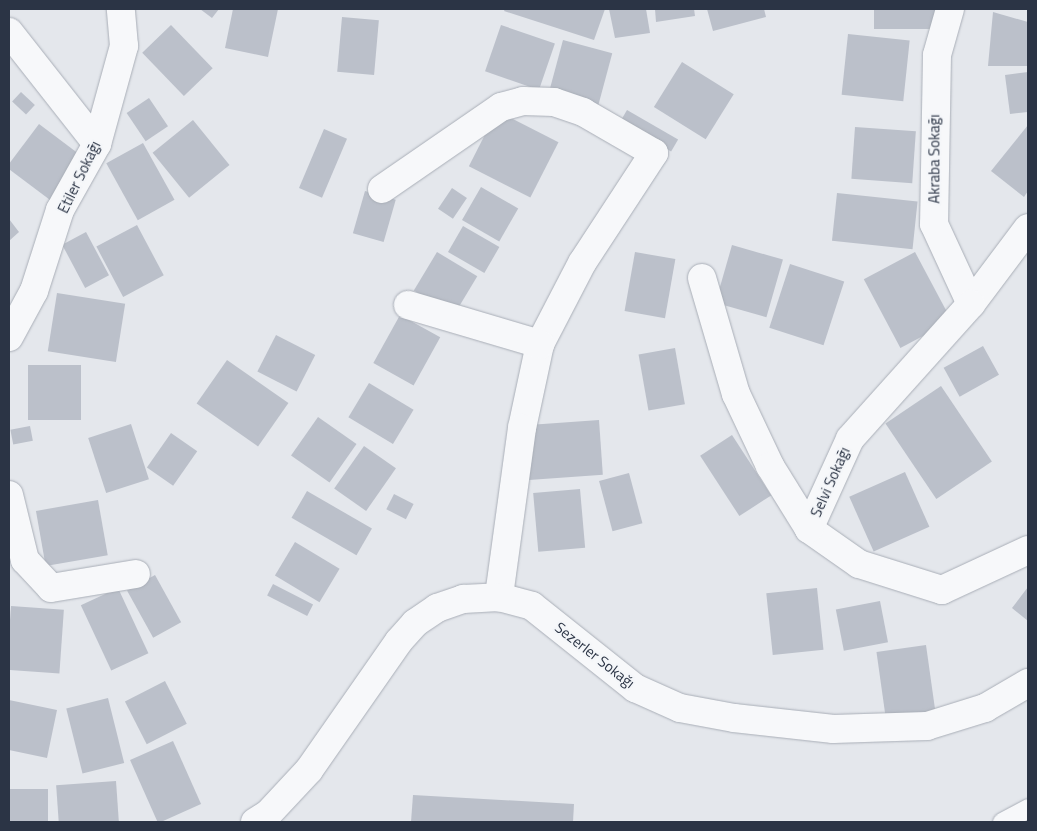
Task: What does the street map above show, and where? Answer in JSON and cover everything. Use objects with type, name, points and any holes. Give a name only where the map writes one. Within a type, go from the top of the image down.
[{"type":"street","name":"Etiler Sokağı","points":[[9,338],[34,291],[60,210],[97,144],[124,46],[122,9]]},
{"type":"street","name":"Akraba Sokağı","points":[[950,9],[937,55],[934,224],[971,304]]},
{"type":"street","points":[[9,32],[97,144]]},
{"type":"street","points":[[382,189],[501,106],[523,101],[554,102],[583,112],[654,153],[582,263],[540,344],[522,428],[499,598]]},
{"type":"street","name":"Selvi Sokağı","points":[[1028,228],[971,304],[850,439],[809,529],[859,564],[942,590],[1028,550]]},
{"type":"street","points":[[702,278],[736,394],[770,466],[809,529]]},
{"type":"street","points":[[408,305],[540,344]]},
{"type":"street","points":[[9,495],[25,560],[52,588],[136,574]]},
{"type":"street","name":"Sezerler Sokağı","points":[[255,822],[268,814],[310,770],[399,641],[415,623],[437,608],[463,599],[499,598],[532,606],[635,688],[680,708],[734,718],[833,729],[927,726],[985,708],[1028,683]]},
{"type":"lane","points":[[1002,822],[1028,808]]},
{"type":"building","points":[[200,9],[219,9],[212,18]]},
{"type":"building","points":[[233,9],[278,9],[268,57],[225,48]]},
{"type":"building","points":[[505,9],[605,9],[594,40],[504,11]]},
{"type":"building","points":[[609,9],[646,9],[650,33],[615,38]]},
{"type":"building","points":[[655,9],[694,9],[695,16],[656,22]]},
{"type":"building","points":[[707,9],[764,9],[766,17],[713,31]]},
{"type":"building","points":[[874,9],[937,9],[937,29],[874,29]]},
{"type":"building","points":[[993,12],[1028,22],[1028,66],[988,66]]},
{"type":"building","points":[[342,17],[379,20],[374,75],[337,72]]},
{"type":"building","points":[[171,25],[213,68],[184,96],[142,53]]},
{"type":"building","points":[[501,25],[555,44],[539,90],[485,71]]},
{"type":"building","points":[[848,34],[910,40],[903,101],[842,95]]},
{"type":"building","points":[[563,40],[612,53],[598,107],[549,94]]},
{"type":"building","points":[[682,62],[734,94],[706,139],[654,107]]},
{"type":"building","points":[[1028,72],[1028,112],[1010,114],[1005,75]]},
{"type":"building","points":[[21,92],[35,105],[26,114],[12,102]]},
{"type":"building","points":[[149,98],[168,126],[146,141],[127,113]]},
{"type":"building","points":[[627,110],[678,140],[671,152],[620,122]]},
{"type":"building","points":[[497,111],[558,142],[530,198],[469,166]]},
{"type":"building","points":[[193,120],[230,165],[189,198],[153,153]]},
{"type":"building","points":[[39,124],[83,157],[50,200],[9,169],[9,164]]},
{"type":"building","points":[[1028,125],[1028,191],[1024,197],[991,171]]},
{"type":"building","points":[[855,127],[916,131],[912,183],[851,179]]},
{"type":"building","points":[[324,129],[347,139],[322,198],[299,188]]},
{"type":"building","points":[[143,143],[175,200],[138,220],[106,163]]},
{"type":"building","points":[[481,187],[518,208],[499,241],[462,220]]},
{"type":"building","points":[[452,188],[467,198],[453,219],[438,209]]},
{"type":"building","points":[[365,191],[396,200],[384,242],[353,233]]},
{"type":"building","points":[[837,193],[918,201],[913,249],[832,241]]},
{"type":"building","points":[[9,219],[19,232],[9,241]]},
{"type":"building","points":[[137,225],[164,275],[123,297],[96,247]]},
{"type":"building","points":[[463,226],[499,247],[484,273],[448,252]]},
{"type":"building","points":[[86,232],[109,275],[85,288],[62,245]]},
{"type":"building","points":[[732,245],[783,260],[766,317],[715,303]]},
{"type":"building","points":[[437,252],[477,276],[454,315],[414,291]]},
{"type":"building","points":[[635,252],[675,259],[665,318],[625,311]]},
{"type":"building","points":[[915,252],[952,321],[900,348],[864,279]]},
{"type":"building","points":[[790,264],[844,282],[824,345],[769,328]]},
{"type":"building","points":[[57,293],[125,304],[116,362],[48,351]]},
{"type":"building","points":[[400,315],[440,337],[414,385],[373,363]]},
{"type":"building","points":[[276,335],[315,355],[297,392],[257,372]]},
{"type":"building","points":[[983,346],[999,375],[960,397],[944,368]]},
{"type":"building","points":[[675,348],[685,404],[648,411],[639,354]]},
{"type":"building","points":[[227,360],[288,403],[258,446],[197,403]]},
{"type":"building","points":[[28,365],[81,365],[81,420],[28,420]]},
{"type":"building","points":[[369,383],[414,410],[393,444],[348,417]]},
{"type":"building","points":[[941,386],[992,461],[936,499],[885,423]]},
{"type":"building","points":[[318,417],[357,444],[330,482],[291,456]]},
{"type":"building","points":[[599,420],[603,475],[529,480],[525,425]]},
{"type":"building","points":[[131,424],[149,479],[106,493],[88,438]]},
{"type":"building","points":[[30,426],[33,441],[13,445],[10,430]]},
{"type":"building","points":[[171,433],[197,451],[173,486],[147,467]]},
{"type":"building","points":[[732,435],[771,495],[739,516],[700,456]]},
{"type":"building","points":[[364,446],[396,468],[366,511],[334,489]]},
{"type":"building","points":[[905,472],[929,527],[874,552],[849,497]]},
{"type":"building","points":[[629,473],[642,523],[613,531],[599,481]]},
{"type":"building","points":[[580,489],[585,548],[538,552],[533,493]]},
{"type":"building","points":[[307,491],[372,528],[356,555],[292,518]]},
{"type":"building","points":[[394,494],[414,504],[406,519],[386,509]]},
{"type":"building","points":[[98,500],[108,555],[46,566],[36,511]]},
{"type":"building","points":[[295,542],[340,569],[319,602],[275,575]]},
{"type":"building","points":[[155,575],[181,622],[153,638],[127,591]]},
{"type":"building","points":[[273,584],[313,604],[307,616],[267,596]]},
{"type":"building","points":[[1028,587],[1028,621],[1012,608]]},
{"type":"building","points":[[118,588],[148,653],[111,671],[81,605]]},
{"type":"building","points":[[817,588],[823,650],[773,655],[766,593]]},
{"type":"building","points":[[880,601],[888,642],[844,651],[836,610]]},
{"type":"building","points":[[11,606],[64,610],[59,674],[9,670]]},
{"type":"building","points":[[926,645],[936,713],[886,720],[876,652]]},
{"type":"building","points":[[165,681],[187,724],[147,744],[125,701]]},
{"type":"building","points":[[108,698],[124,763],[82,773],[66,708]]},
{"type":"building","points":[[9,700],[57,710],[47,758],[9,750]]},
{"type":"building","points":[[173,741],[201,804],[158,822],[130,760]]},
{"type":"building","points":[[116,781],[119,822],[59,822],[56,785]]},
{"type":"building","points":[[9,789],[48,789],[48,822],[9,822]]},
{"type":"building","points":[[413,795],[574,804],[573,822],[411,822]]}]
